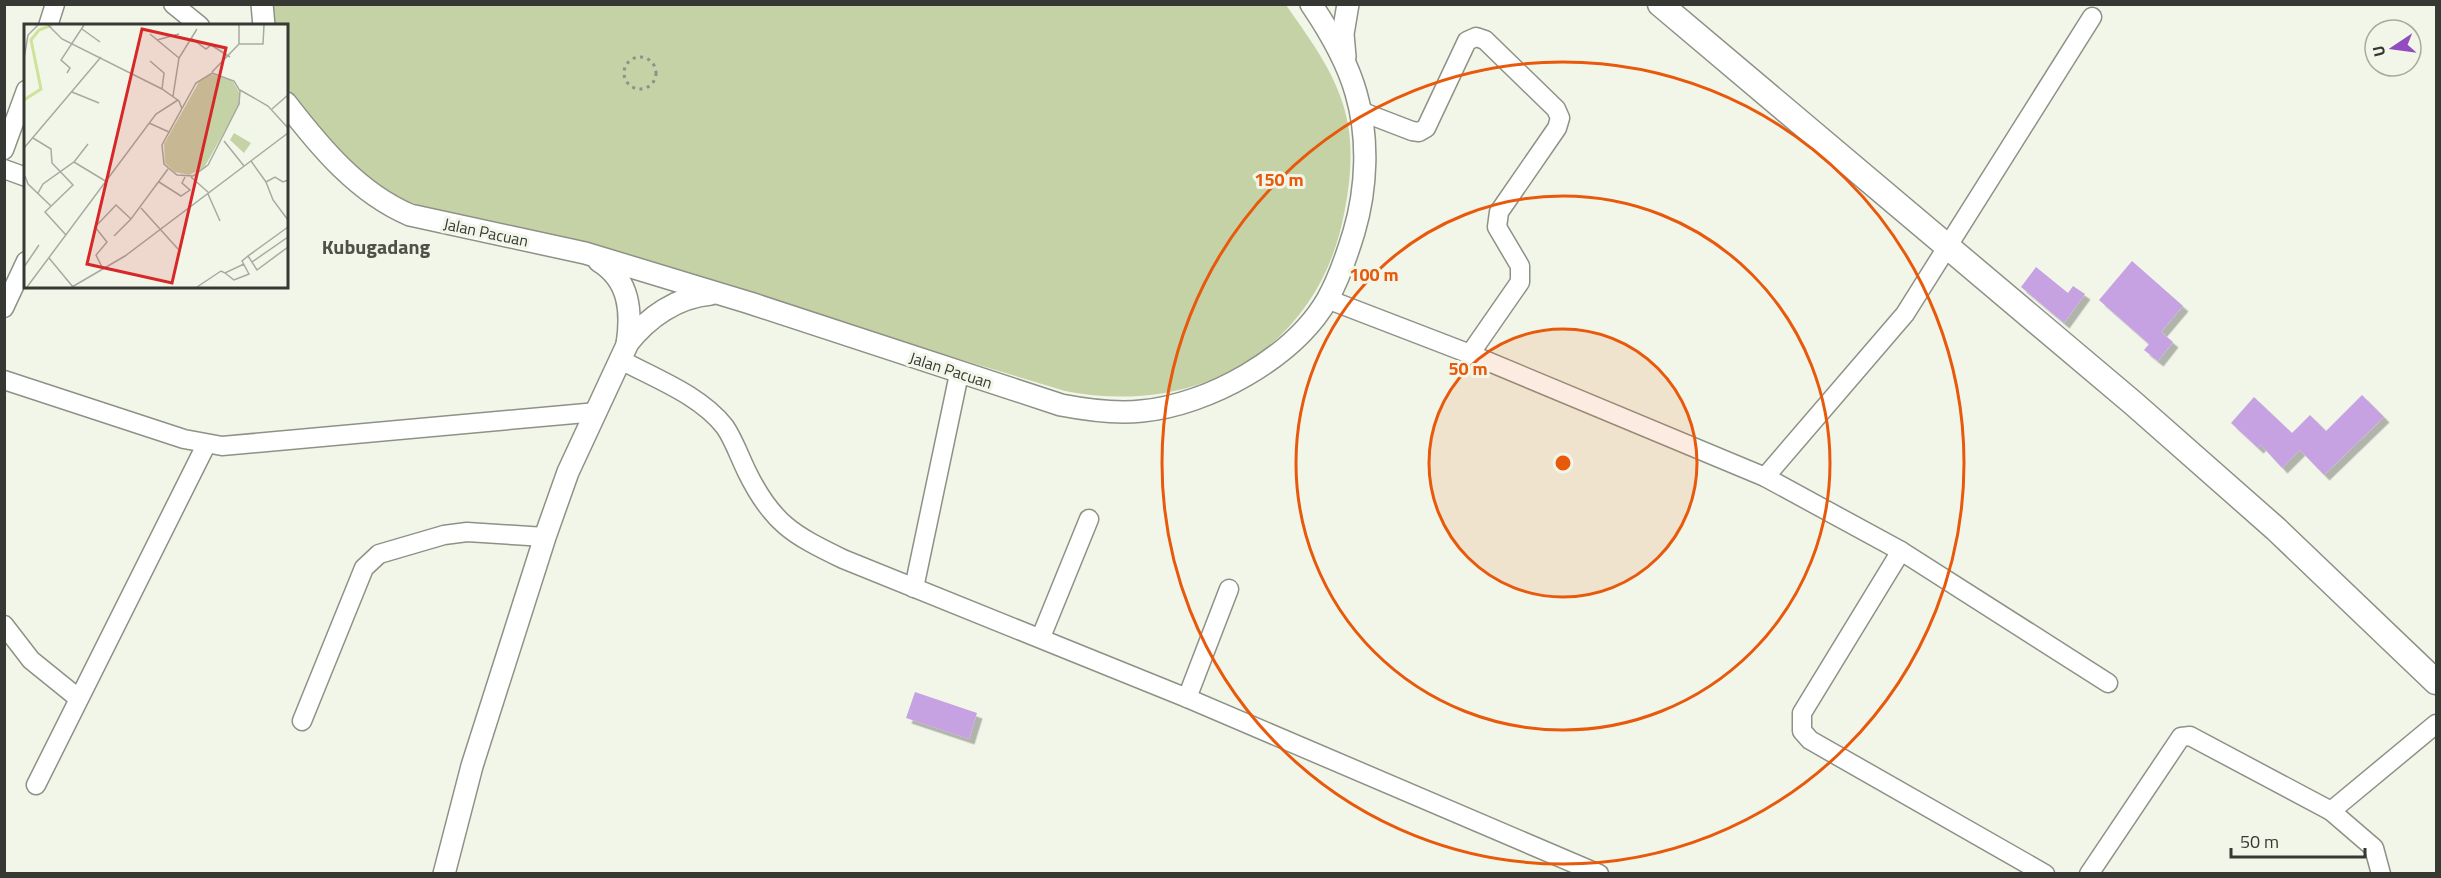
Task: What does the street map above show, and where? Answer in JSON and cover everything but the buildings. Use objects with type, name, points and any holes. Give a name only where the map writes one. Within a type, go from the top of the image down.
[{"type":"main road","points":[[1660,4],[1789,116],[1947,245],[2276,529],[2436,682]]},
{"type":"street","points":[[49,24],[55,4]]},
{"type":"street","points":[[173,4],[198,24]]},
{"type":"street","points":[[262,4],[264,24]]},
{"type":"street","name":"Jalan Pacuan","points":[[288,106],[338,164],[396,209],[425,220],[585,253],[761,306],[959,374],[1082,409],[1122,412],[1164,408],[1204,396],[1267,361],[1313,320],[1327,299],[1348,250],[1362,196],[1365,166],[1360,111],[1347,67],[1311,4]]},
{"type":"street","points":[[1347,67],[1343,34],[1348,4]]},
{"type":"street","points":[[1765,477],[1905,314],[2092,17]]},
{"type":"street","points":[[1360,111],[1412,131],[1419,132],[1426,128],[1467,41],[1476,37],[1485,40],[1556,109],[1560,118],[1557,128],[1499,212],[1497,227],[1520,266],[1521,282],[1470,354]]},
{"type":"street","points":[[4,150],[24,95]]},
{"type":"street","points":[[4,169],[24,176]]},
{"type":"street","points":[[585,253],[606,266],[622,284],[630,309],[624,352]]},
{"type":"street","points":[[4,308],[24,265]]},
{"type":"street","points":[[444,873],[472,766],[568,472],[624,352],[648,321],[674,304],[697,295],[714,293]]},
{"type":"street","points":[[1327,299],[1470,354],[1765,477],[1901,551],[2108,683]]},
{"type":"street","points":[[624,352],[698,401],[725,427],[762,502],[777,520],[805,541],[914,588],[1041,637],[1595,873]]},
{"type":"street","points":[[914,588],[959,374]]},
{"type":"street","points":[[4,380],[206,445],[248,445],[597,412]]},
{"type":"street","points":[[36,785],[206,445]]},
{"type":"street","points":[[1041,637],[1089,519]]},
{"type":"street","points":[[302,721],[363,568],[379,554],[444,535],[467,532],[545,537]]},
{"type":"street","points":[[1901,551],[1802,713],[1802,731],[1810,740],[2045,873]]},
{"type":"street","points":[[1186,698],[1229,589]]},
{"type":"street","points":[[4,626],[31,660],[78,698]]},
{"type":"street","points":[[2331,811],[2436,724]]},
{"type":"street","points":[[2089,873],[2181,737],[2190,736],[2331,811],[2374,848],[2381,873]]},
{"type":"path","points":[[640,57],[650,61],[656,75],[648,87],[638,88],[626,81],[624,70],[630,60],[640,57]]},
{"type":"green space","points":[[270,5],[1286,5],[1332,76],[1344,107],[1350,147],[1346,203],[1330,262],[1308,303],[1279,337],[1244,364],[1204,383],[1160,394],[1114,396],[1065,391],[587,247],[443,214],[394,196],[359,173],[301,112],[288,88],[288,24],[272,24]]},
{"type":"district","name":"Kubugadang","points":[[376,247]]}]
